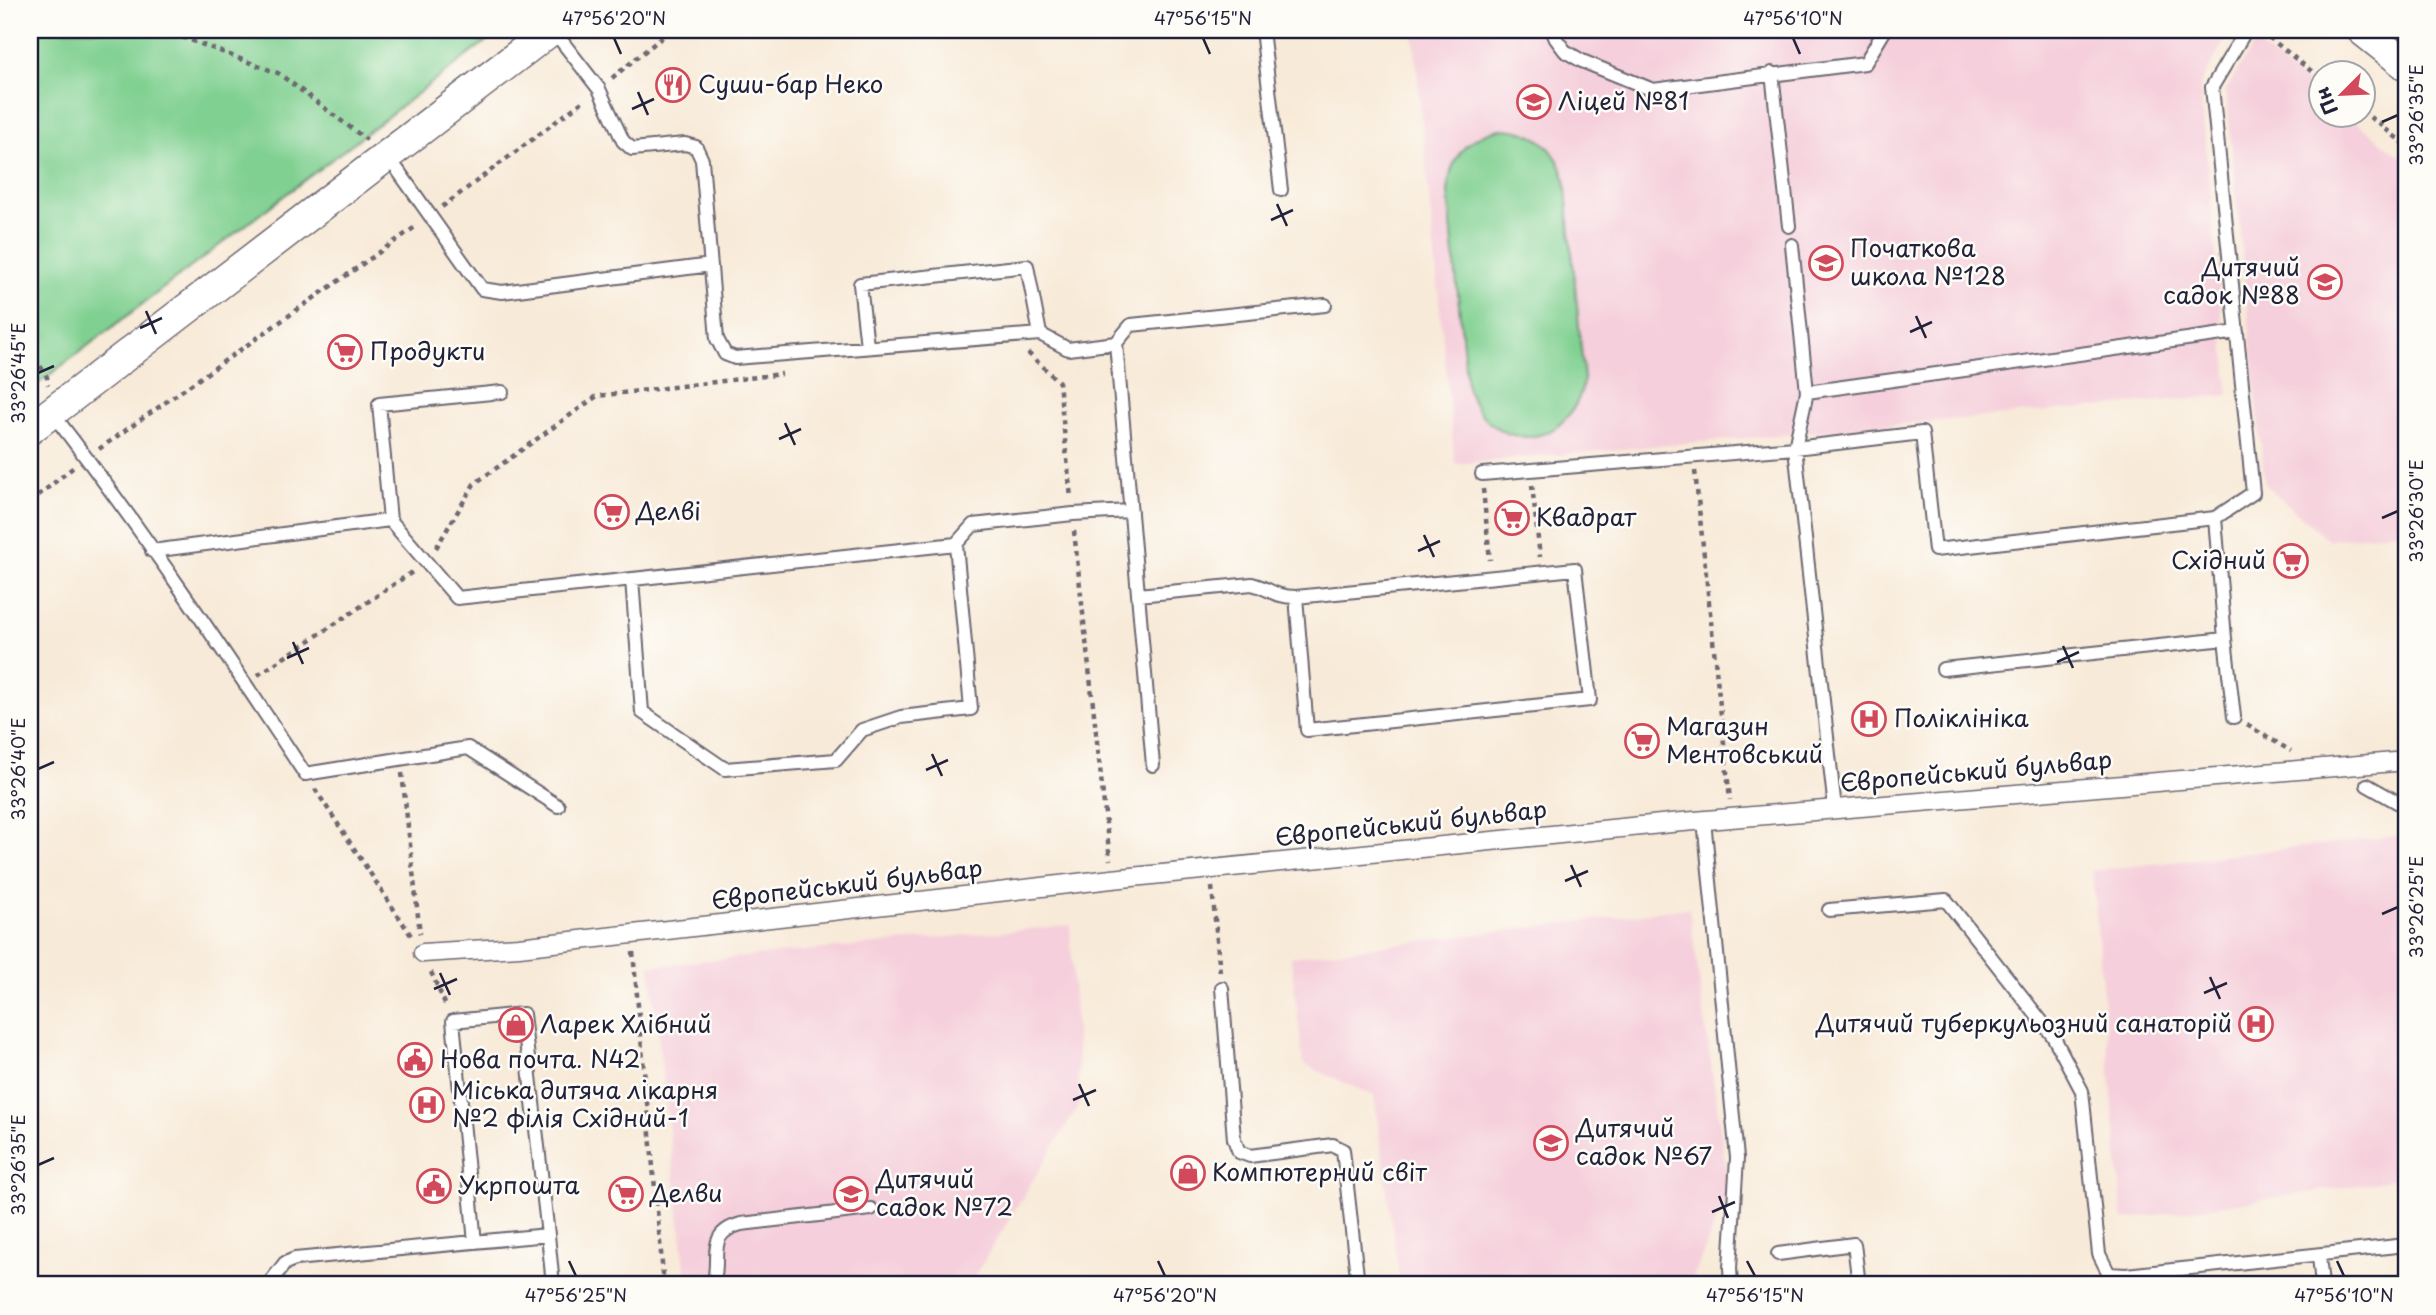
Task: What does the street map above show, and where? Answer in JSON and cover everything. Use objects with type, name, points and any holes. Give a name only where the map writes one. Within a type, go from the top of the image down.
[{"type":"street","points":[[41,421],[552,30]]},
{"type":"street","points":[[2362,30],[2406,65]]},
{"type":"street","name":"Європейський бульвар","points":[[422,953],[520,947],[1112,879],[1704,820],[2406,761]]},
{"type":"lane","points":[[552,30],[599,89],[623,141],[632,149],[685,144],[696,147],[702,160],[717,339],[725,354],[735,358],[1040,334],[1068,349],[1116,344]]},
{"type":"lane","points":[[1262,30],[1281,190]]},
{"type":"lane","points":[[1552,30],[1565,51],[1582,61],[1653,90],[1865,62],[1885,30]]},
{"type":"lane","points":[[1482,474],[1795,448],[1922,433],[1935,550],[2215,518],[2253,493],[2212,88],[2246,30]]},
{"type":"lane","points":[[1772,74],[1789,226]]},
{"type":"lane","points":[[387,155],[482,289],[502,292],[711,265]]},
{"type":"lane","points":[[1792,245],[1807,392],[1795,448],[1835,809]]},
{"type":"lane","points":[[867,346],[859,284],[1027,266],[1040,334]]},
{"type":"lane","points":[[1153,765],[1116,344],[1131,325],[1325,305]]},
{"type":"lane","points":[[1807,392],[2237,332]]},
{"type":"lane","points":[[502,392],[379,404],[390,520],[457,598],[956,544],[973,525],[1073,514],[1131,511]]},
{"type":"lane","points":[[41,421],[86,457],[246,683],[305,774],[468,748],[558,806]]},
{"type":"lane","points":[[2215,518],[2225,639],[2235,717]]},
{"type":"lane","points":[[152,551],[390,520]]},
{"type":"lane","points":[[632,579],[642,712],[725,769],[836,760],[862,730],[901,717],[971,709],[956,544]]},
{"type":"lane","points":[[1138,595],[1252,584],[1266,588],[1279,597],[1296,597],[1575,569],[1590,700],[1307,730],[1296,597]]},
{"type":"lane","points":[[1944,668],[2225,639]]},
{"type":"lane","points":[[2367,785],[2406,807]]},
{"type":"lane","points":[[1704,820],[1737,1158],[1731,1285]]},
{"type":"lane","points":[[1829,911],[1946,900],[2053,1036],[2082,1091],[2099,1254],[2109,1274],[2126,1275],[2406,1245]]},
{"type":"lane","points":[[1222,988],[1234,1139],[1239,1152],[1250,1156],[1333,1144],[1343,1150],[1358,1285]]},
{"type":"lane","points":[[475,1242],[453,1021],[523,1014],[553,1285]]},
{"type":"lane","points":[[713,1285],[717,1273],[716,1241],[724,1230],[741,1224],[871,1209]]},
{"type":"lane","points":[[268,1285],[285,1263],[295,1259],[548,1235]]},
{"type":"lane","points":[[1778,1254],[1854,1244],[1859,1285]]},
{"type":"lane","points":[[2319,1256],[2322,1285]]},
{"type":"path","points":[[163,30],[278,74],[387,155]]},
{"type":"path","points":[[30,502],[86,457],[430,216],[599,89],[671,30]]},
{"type":"path","points":[[2260,30],[2306,67]]},
{"type":"path","points":[[2376,122],[2406,145]]},
{"type":"path","points":[[1020,346],[1059,382],[1112,879]]},
{"type":"path","points":[[30,351],[47,377],[41,421]]},
{"type":"path","points":[[246,683],[427,563],[474,484],[597,396],[788,373]]},
{"type":"path","points":[[1693,457],[1731,818]]},
{"type":"path","points":[[1531,471],[1542,573]]},
{"type":"path","points":[[1482,474],[1492,578]]},
{"type":"path","points":[[400,757],[422,953]]},
{"type":"path","points":[[305,774],[422,953],[453,1021]]},
{"type":"path","points":[[1210,869],[1222,988]]},
{"type":"path","points":[[631,934],[664,1285]]},
{"type":"shaded area","name":"Початкова школа №128","points":[[1413,30],[2231,30],[2200,85],[2229,395],[1455,464]]},
{"type":"shaded area","name":"Дитячий садок №88","points":[[2255,43],[2306,83],[2306,130],[2366,130],[2406,160],[2406,531],[2329,540],[2265,485],[2226,90]]},
{"type":"shaded area","name":"Дитячий туберкульозний санаторій","points":[[2406,835],[2406,1178],[2123,1220],[2092,871]]},
{"type":"shaded area","name":"Дитячий садок №67","points":[[1689,908],[1729,1190],[1690,1285],[1400,1285],[1374,1096],[1303,1064],[1291,957]]},
{"type":"shaded area","name":"Дитячий садок №72","points":[[1070,925],[1080,1103],[969,1285],[687,1285],[650,966]]},
{"type":"green space","points":[[30,30],[501,30],[30,390]]},
{"type":"green space","points":[[1499,129],[1523,132],[1542,141],[1556,157],[1565,179],[1584,379],[1576,403],[1563,421],[1547,432],[1529,437],[1511,434],[1493,426],[1478,410],[1467,387],[1448,193],[1452,170],[1462,151],[1477,138]]},
{"type":"place","name":"Суши-бар Неко","points":[[673,85]]},
{"type":"place","name":"Ліцей №81","points":[[1534,102]]},
{"type":"place","name":"Початкова школа №128","points":[[1826,263]]},
{"type":"place","name":"Дитячий садок №88","points":[[2325,282]]},
{"type":"place","name":"Продукти","points":[[345,352]]},
{"type":"place","name":"Делві","points":[[612,512]]},
{"type":"place","name":"Квадрат","points":[[1512,518]]},
{"type":"place","name":"Східний","points":[[2291,561]]},
{"type":"place","name":"Поліклініка","points":[[1869,719]]},
{"type":"place","name":"Магазин Ментовський","points":[[1642,741]]},
{"type":"place","name":"Дитячий туберкульозний санаторій","points":[[2256,1024]]},
{"type":"place","name":"Ларек Хлібний","points":[[516,1025]]},
{"type":"place","name":"Нова почта. N42","points":[[415,1060]]},
{"type":"place","name":"Міська дитяча лікарня №2 філія Східний-1","points":[[427,1105]]},
{"type":"place","name":"Дитячий садок №67","points":[[1551,1143]]},
{"type":"place","name":"Компютерний світ","points":[[1188,1173]]},
{"type":"place","name":"Укрпошта","points":[[434,1186]]},
{"type":"place","name":"Делви","points":[[626,1194]]},
{"type":"place","name":"Дитячий садок №72","points":[[851,1194]]}]
